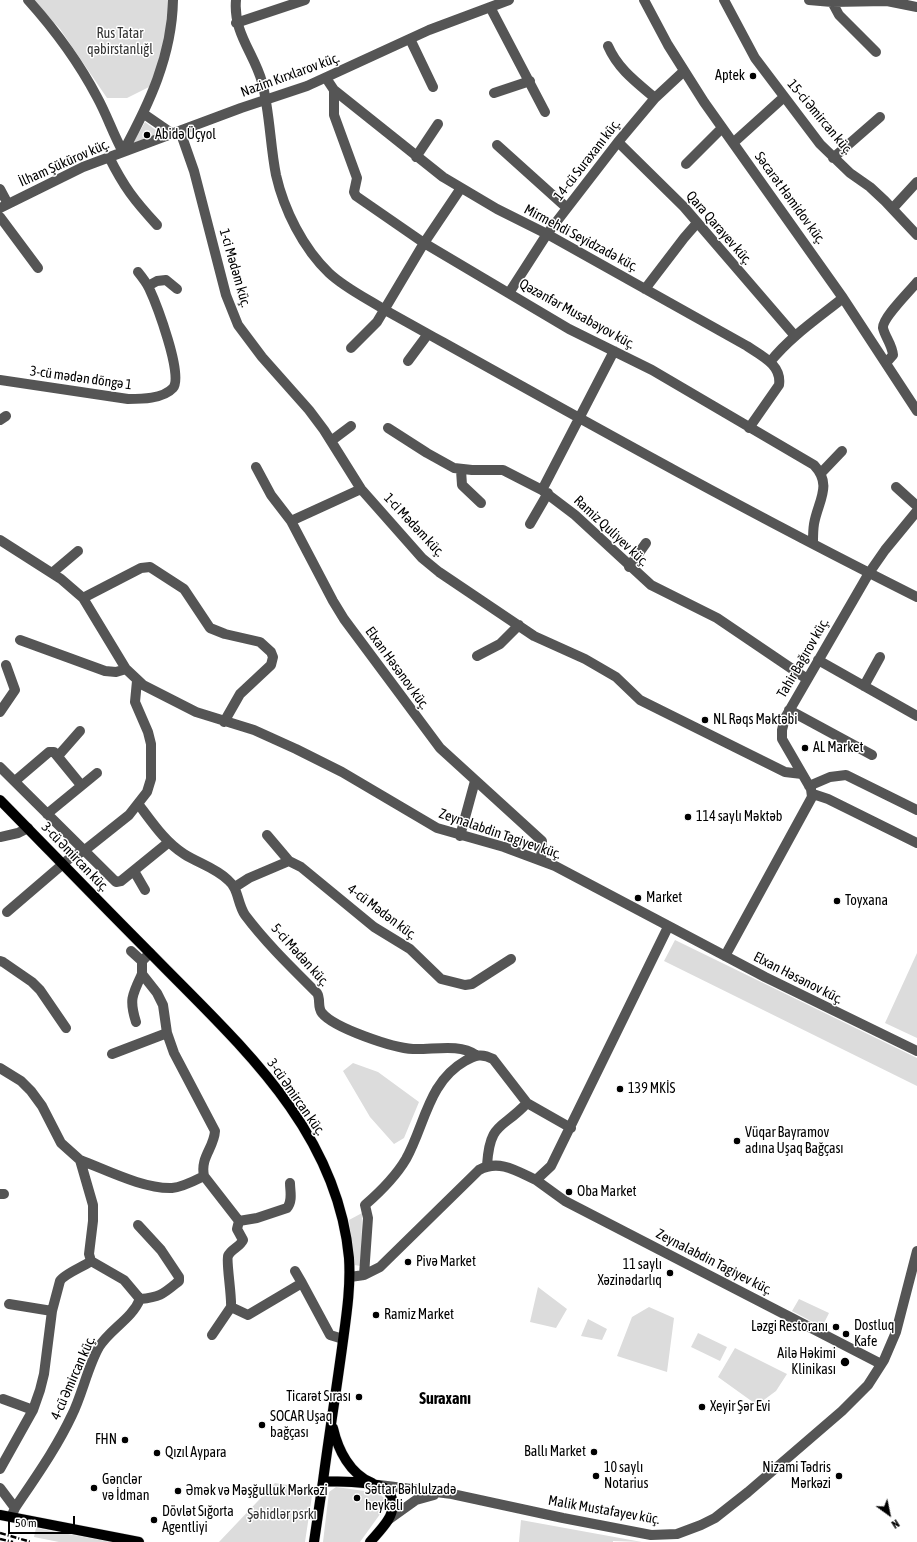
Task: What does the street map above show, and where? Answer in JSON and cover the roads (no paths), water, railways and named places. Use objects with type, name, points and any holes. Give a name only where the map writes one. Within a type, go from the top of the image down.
[{"type":"main road","name":"3-cü Əmircan küç.","points":[[0,800],[264,1071],[303,1128],[322,1162],[339,1202],[345,1233],[350,1277],[332,1424],[340,1450],[349,1464],[364,1479],[379,1485]]},
{"type":"main road","points":[[314,1542],[332,1424]]},
{"type":"main road","points":[[323,1481],[379,1485],[389,1492],[392,1511],[375,1540]]},
{"type":"main road","points":[[0,1515],[13,1513],[139,1542]]},
{"type":"street","points":[[28,0],[55,31],[77,62],[97,97],[122,152]]},
{"type":"street","name":"İlham Şükürov küç.","points":[[4,206],[58,178],[122,152],[144,114],[156,86],[164,62],[170,34],[173,0]]},
{"type":"street","points":[[236,0],[236,23],[262,80],[276,175],[283,200],[301,236],[315,257],[329,273],[346,286],[385,310],[579,418],[729,500],[917,597]]},
{"type":"street","points":[[236,23],[305,0]]},
{"type":"street","name":"Nazim Kırxlarov küç.","points":[[122,152],[326,78],[410,38],[509,0]]},
{"type":"street","name":"Səcarət Həmidov küç.","points":[[644,0],[684,71],[722,128],[843,298],[917,411]]},
{"type":"street","name":"15-ci Əmircan küç.","points":[[724,0],[755,58],[833,158],[870,187],[893,208],[917,235]]},
{"type":"street","points":[[809,0],[832,2],[887,1],[917,7]]},
{"type":"street","points":[[832,2],[839,14],[876,52]]},
{"type":"street","points":[[490,7],[545,112]]},
{"type":"street","points":[[410,38],[433,87]]},
{"type":"street","points":[[608,46],[613,58],[622,70],[655,98]]},
{"type":"street","name":"14-cü Suraxanı küç.","points":[[509,293],[547,234],[618,142],[655,98],[684,71]]},
{"type":"street","name":"Mirmehdi Seyidzadə küç.","points":[[326,78],[334,90],[416,157],[461,188],[646,289],[747,346],[770,362],[778,370],[780,377],[779,385],[749,428]]},
{"type":"street","points":[[494,93],[530,81]]},
{"type":"street","name":"Qəzənfər Musabəyov küç.","points":[[334,90],[334,115],[357,178],[354,192],[356,196],[424,244],[569,329],[652,370],[814,466],[821,473]]},
{"type":"street","points":[[733,143],[784,97]]},
{"type":"street","points":[[144,114],[177,132]]},
{"type":"street","points":[[833,158],[880,117]]},
{"type":"street","points":[[416,157],[438,124]]},
{"type":"street","points":[[686,164],[722,128]]},
{"type":"street","name":"1-ci Mədəm küç.","points":[[177,132],[194,171],[226,295],[238,325],[262,357],[309,410],[331,441],[360,489],[431,566],[534,636],[585,659],[616,677],[640,700],[785,772],[802,774]]},
{"type":"street","name":"Qara Qarayev küç.","points":[[618,142],[697,223],[730,263],[795,336]]},
{"type":"street","points":[[497,145],[567,208]]},
{"type":"street","points":[[109,157],[122,183],[133,200],[157,225]]},
{"type":"street","points":[[893,208],[917,182]]},
{"type":"street","points":[[351,348],[372,328],[385,310],[424,244],[461,188]]},
{"type":"street","points":[[0,189],[4,206]]},
{"type":"street","points":[[0,218],[38,268]]},
{"type":"street","points":[[646,289],[697,223]]},
{"type":"street","points":[[138,272],[148,286],[157,281],[166,280],[177,288]]},
{"type":"street","points":[[886,363],[893,355],[892,347],[883,327],[885,319],[917,282]]},
{"type":"street","name":"3-cü mədən döngə 1","points":[[0,380],[128,399],[142,399],[164,394],[173,388],[176,382],[175,372],[163,324],[148,286]]},
{"type":"street","points":[[770,362],[777,352],[795,336],[843,298]]},
{"type":"street","points":[[408,361],[428,334]]},
{"type":"street","points":[[530,524],[579,418],[614,351]]},
{"type":"street","points":[[331,441],[351,426]]},
{"type":"street","name":"Ramiz Quliyev küç.","points":[[388,428],[426,453],[461,470],[503,470],[545,491],[575,514],[629,567],[660,591],[717,618],[807,679]]},
{"type":"street","points":[[813,543],[814,523],[824,492],[824,483],[821,473],[842,451]]},
{"type":"street","name":"Elxan Həsənov küç.","points":[[256,467],[271,495],[291,521],[344,619],[381,667],[423,728],[449,757],[542,841],[542,860]]},
{"type":"street","points":[[461,470],[462,485],[481,503]]},
{"type":"street","points":[[896,487],[917,506]]},
{"type":"street","points":[[291,521],[360,489]]},
{"type":"street","name":"Tahir Bağırov küç.","points":[[811,790],[782,739],[783,724],[789,710],[869,573],[885,550],[917,511]]},
{"type":"street","name":"Zeynalabdin Tagiyev küç.","points":[[0,540],[52,573],[84,598],[126,669],[137,681],[196,712],[224,722],[254,730],[296,749],[342,772],[424,822],[460,836],[504,847],[542,860],[586,882],[668,927]]},
{"type":"street","points":[[629,567],[646,543]]},
{"type":"street","points":[[52,573],[78,551]]},
{"type":"street","points":[[84,598],[141,568],[150,566],[184,589],[210,628],[225,634],[260,642],[273,657],[271,665],[240,694],[224,722]]},
{"type":"street","points":[[477,656],[500,644],[519,625]]},
{"type":"street","points":[[20,640],[105,671],[116,672],[126,669]]},
{"type":"street","points":[[864,686],[880,657]]},
{"type":"street","points":[[818,660],[917,716]]},
{"type":"street","points":[[0,712],[15,690],[6,664]]},
{"type":"street","points":[[7,912],[63,865],[85,850],[129,815],[139,805],[147,792],[151,779],[152,759],[148,732],[135,702],[137,681]]},
{"type":"street","points":[[789,710],[872,755]]},
{"type":"street","points":[[58,756],[80,731]]},
{"type":"street","points":[[15,781],[49,752],[54,752],[81,785]]},
{"type":"street","points":[[0,767],[116,882],[121,881],[169,842]]},
{"type":"street","points":[[46,814],[97,773]]},
{"type":"street","points":[[811,790],[830,778],[846,775],[917,810]]},
{"type":"street","points":[[460,836],[475,781]]},
{"type":"street","points":[[811,790],[917,843]]},
{"type":"street","points":[[725,956],[809,806],[811,790]]},
{"type":"street","points":[[139,805],[169,842],[184,854],[220,874],[235,887],[249,878],[289,861]]},
{"type":"street","points":[[0,837],[18,833],[28,828]]},
{"type":"street","name":"4-cü Mədən küç.","points":[[267,835],[289,861],[308,872],[374,926],[410,949],[441,979],[466,985],[472,984],[511,959]]},
{"type":"street","points":[[134,871],[145,890]]},
{"type":"street","name":"5-ci Mədən küç.","points":[[235,887],[239,904],[245,914],[277,953],[317,993],[320,998],[320,1009],[323,1014],[356,1033],[404,1048],[464,1049],[476,1055],[487,1056],[499,1064],[528,1103]]},
{"type":"street","points":[[536,1180],[551,1166],[668,927]]},
{"type":"street","name":"Elxan Həsənov küç.","points":[[668,927],[917,1051]]},
{"type":"street","points":[[131,951],[142,961]]},
{"type":"street","points":[[136,1022],[131,1005],[131,997],[142,974],[142,961],[150,953]]},
{"type":"street","points":[[0,961],[32,982],[66,1028]]},
{"type":"street","points":[[142,974],[158,993],[163,1005],[166,1033],[174,1053],[215,1131],[215,1137],[202,1167],[204,1176],[239,1221]]},
{"type":"street","points":[[112,1054],[166,1033]]},
{"type":"street","points":[[364,1275],[368,1218],[365,1205],[396,1173],[405,1161],[438,1086],[461,1063],[476,1055]]},
{"type":"street","points":[[0,1068],[21,1081],[31,1091],[42,1106],[61,1144],[80,1160],[128,1180],[161,1187],[181,1186],[204,1176]]},
{"type":"street","points":[[350,1277],[373,1272],[386,1263],[471,1175],[487,1165],[490,1141],[495,1132],[508,1118],[528,1103],[570,1128]]},
{"type":"street","points":[[80,1160],[93,1204],[93,1221],[89,1254],[91,1261],[124,1280],[140,1299],[157,1298],[179,1281],[180,1277],[161,1250],[138,1225]]},
{"type":"street","name":"Zeynalabdin Tagiyev küç.","points":[[487,1165],[508,1167],[536,1180],[565,1201],[881,1364]]},
{"type":"street","points":[[239,1221],[257,1218],[287,1208],[290,1205],[291,1198],[290,1183]]},
{"type":"street","points":[[212,1335],[231,1307],[232,1292],[228,1259],[231,1252],[243,1240],[237,1229],[239,1221]]},
{"type":"street","name":"Malik Mustafayev küç.","points":[[452,1494],[660,1539],[689,1530],[715,1518],[727,1510],[842,1411],[868,1385],[881,1364],[900,1320],[917,1252]]},
{"type":"street","points":[[0,1469],[33,1410],[44,1374],[52,1311],[62,1277],[80,1269],[91,1261]]},
{"type":"street","points":[[295,1271],[330,1335],[343,1339]]},
{"type":"street","points":[[231,1307],[248,1315],[302,1284]]},
{"type":"street","name":"4-cü Əmircan küç.","points":[[13,1513],[57,1446],[73,1414],[98,1348],[108,1333],[132,1312],[140,1299]]},
{"type":"street","points":[[9,1304],[52,1311]]},
{"type":"street","points":[[2,1399],[33,1410]]},
{"type":"street","points":[[379,1485],[452,1494]]},
{"type":"street","points":[[0,1488],[13,1513]]},
{"type":"street","points":[[388,1520],[416,1500],[431,1495],[452,1494]]},
{"type":"railway","points":[[0,1533],[31,1542]]},
{"type":"railway","points":[[0,1539],[13,1542]]},
{"type":"place","name":"Aptek","points":[[753,76]]},
{"type":"place","name":"Abidə Üçyol","points":[[147,135]]},
{"type":"place","name":"NL Rəqs Məktəbi","points":[[705,720]]},
{"type":"place","name":"AL Market","points":[[805,748]]},
{"type":"place","name":"114 saylı Məktəb","points":[[688,817]]},
{"type":"place","name":"Market","points":[[638,898]]},
{"type":"place","name":"Toyxana","points":[[837,901]]},
{"type":"place","name":"139 MKİS","points":[[620,1089]]},
{"type":"place","name":"Vüqar Bayramov adına Uşaq Bağçası","points":[[737,1141]]},
{"type":"place","name":"Oba Market","points":[[569,1192]]},
{"type":"place","name":"Pivə Market","points":[[408,1262]]},
{"type":"place","name":"11 saylı Xəzinədarlıq","points":[[670,1273]]},
{"type":"place","name":"Ramiz Market","points":[[376,1315]]},
{"type":"place","name":"Ləzgi Restoranı","points":[[836,1327]]},
{"type":"place","name":"Dostluq Kafe","points":[[846,1334]]},
{"type":"place","name":"Ailə Həkimi Klinikası","points":[[845,1362]]},
{"type":"place","name":"Ticarət Sırası","points":[[359,1397]]},
{"type":"place","name":"Xeyir Şər Evi","points":[[702,1407]]},
{"type":"place","name":"SOCAR Uşaq bağçası","points":[[262,1425]]},
{"type":"place","name":"FHN","points":[[125,1440]]},
{"type":"place","name":"Ballı Market","points":[[594,1452]]},
{"type":"place","name":"Qızıl Aypara","points":[[157,1453]]},
{"type":"place","name":"10 saylı Notarius","points":[[596,1476]]},
{"type":"place","name":"Nizami Tədris Mərkəzi","points":[[839,1476]]},
{"type":"place","name":"Gənclər və İdman","points":[[94,1488]]},
{"type":"place","name":"Əmək və Məşğulluk Mərkəzi","points":[[178,1491]]},
{"type":"place","name":"Səttar Bəhlulzadə heykəli","points":[[357,1498]]},
{"type":"place","name":"Dövlət Sığorta Agentliyi","points":[[154,1520]]},
{"type":"district","name":"Suraxanı","points":[[445,1399]]},
{"type":"park label","name":"Rus Tatar qəbirstanlığl","points":[[120,42]]},
{"type":"park label","name":"Şəhidlər psrkı","points":[[282,1515]]}]
